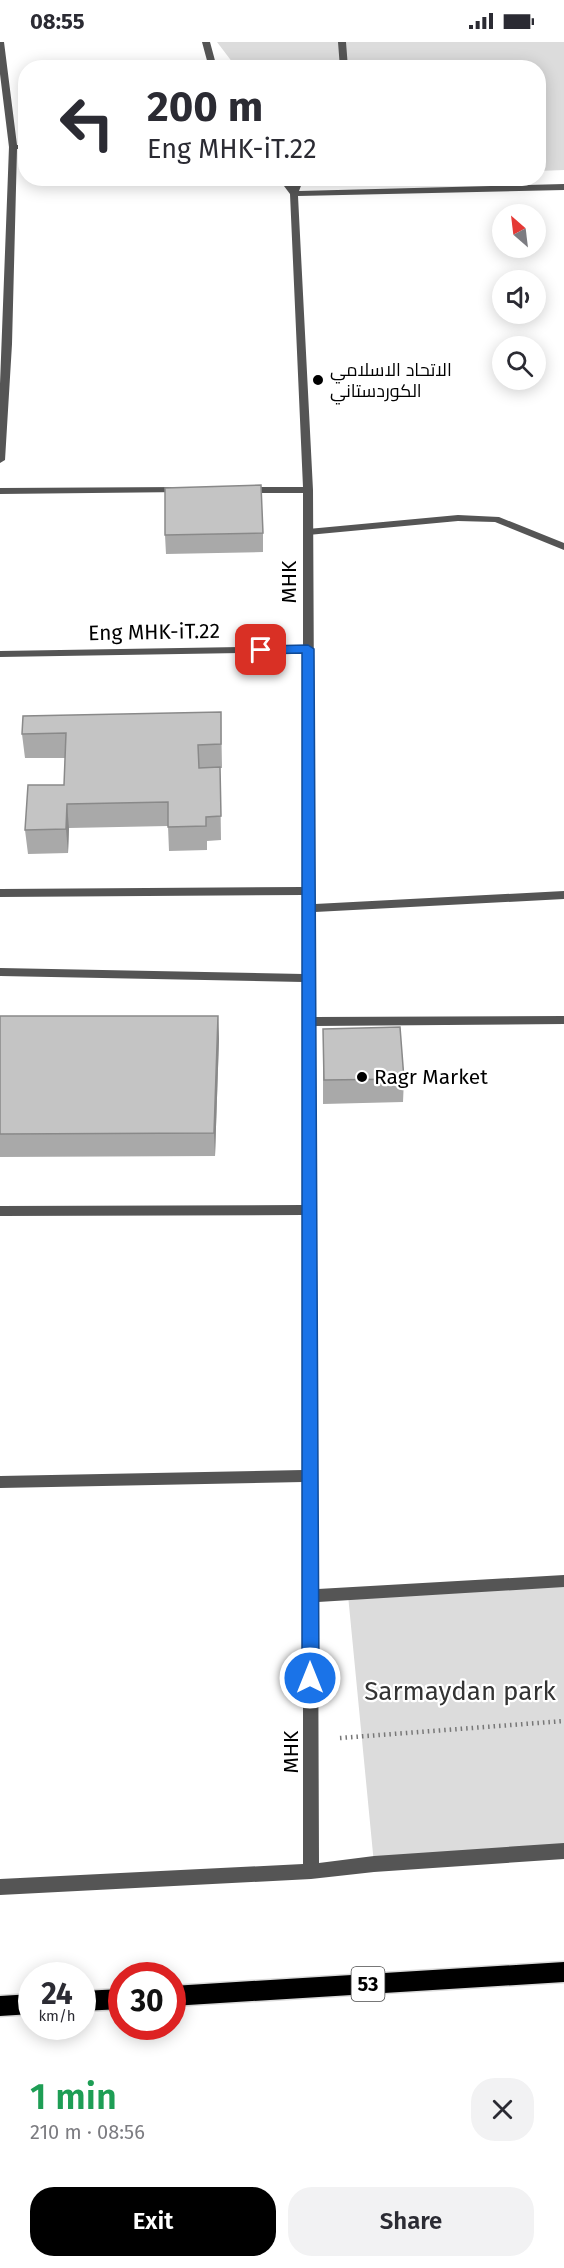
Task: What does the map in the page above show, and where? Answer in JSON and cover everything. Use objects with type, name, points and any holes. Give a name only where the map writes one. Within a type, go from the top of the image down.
[{"type":"main road","name":"53","points":[[186,1995],[564,1972]]},
{"type":"main road","points":[[0,2006],[18,2005]]},
{"type":"street","points":[[0,42],[13,147],[3,344],[0,460]]},
{"type":"street","points":[[206,42],[211,60]]},
{"type":"street","points":[[342,42],[343,60]]},
{"type":"street","points":[[13,147],[18,147]]},
{"type":"street","points":[[288,186],[294,194]]},
{"type":"street","points":[[294,194],[297,186]]},
{"type":"street","points":[[294,194],[564,187]]},
{"type":"street","name":"MHK","points":[[294,194],[308,490],[311,1872]]},
{"type":"street","points":[[0,491],[189,490]]},
{"type":"street","points":[[237,490],[308,490]]},
{"type":"street","points":[[308,532],[458,518],[496,519],[564,547]]},
{"type":"street","name":"Eng MHK-iT.22","points":[[0,654],[308,649]]},
{"type":"street","points":[[0,893],[309,891]]},
{"type":"street","points":[[309,908],[564,895]]},
{"type":"street","points":[[0,972],[308,978]]},
{"type":"street","points":[[309,1022],[564,1020]]},
{"type":"street","points":[[0,1211],[309,1210]]},
{"type":"street","points":[[0,1482],[310,1476]]},
{"type":"street","points":[[310,1596],[564,1581]]},
{"type":"street","points":[[0,1887],[311,1872],[374,1864],[564,1851]]},
{"type":"path","points":[[310,1740],[564,1721]]},
{"type":"green space","points":[[217,42],[564,42],[564,170],[546,171],[546,60],[231,60]]},
{"type":"green space","name":"Sarmaydan park","points":[[564,1581],[564,1850],[374,1864],[348,1595]]},
{"type":"building","points":[[261,485],[263,533],[165,535],[165,488]]},
{"type":"building","points":[[221,712],[221,744],[198,745],[199,768],[220,767],[221,816],[206,817],[206,826],[168,827],[168,802],[67,804],[66,829],[25,830],[28,785],[64,785],[66,733],[22,734],[23,716]]},
{"type":"building","points":[[0,1016],[218,1016],[214,1133],[0,1134]]},
{"type":"building","points":[[400,1027],[404,1079],[324,1080],[323,1029]]},
{"type":"place","name":"الاتحاد الاسلامي الكوردستاني","points":[[318,380]]},
{"type":"place","name":"Ragr Market","points":[[362,1077]]},
{"type":"route","points":[[261,650],[308,649],[310,1678]]}]
